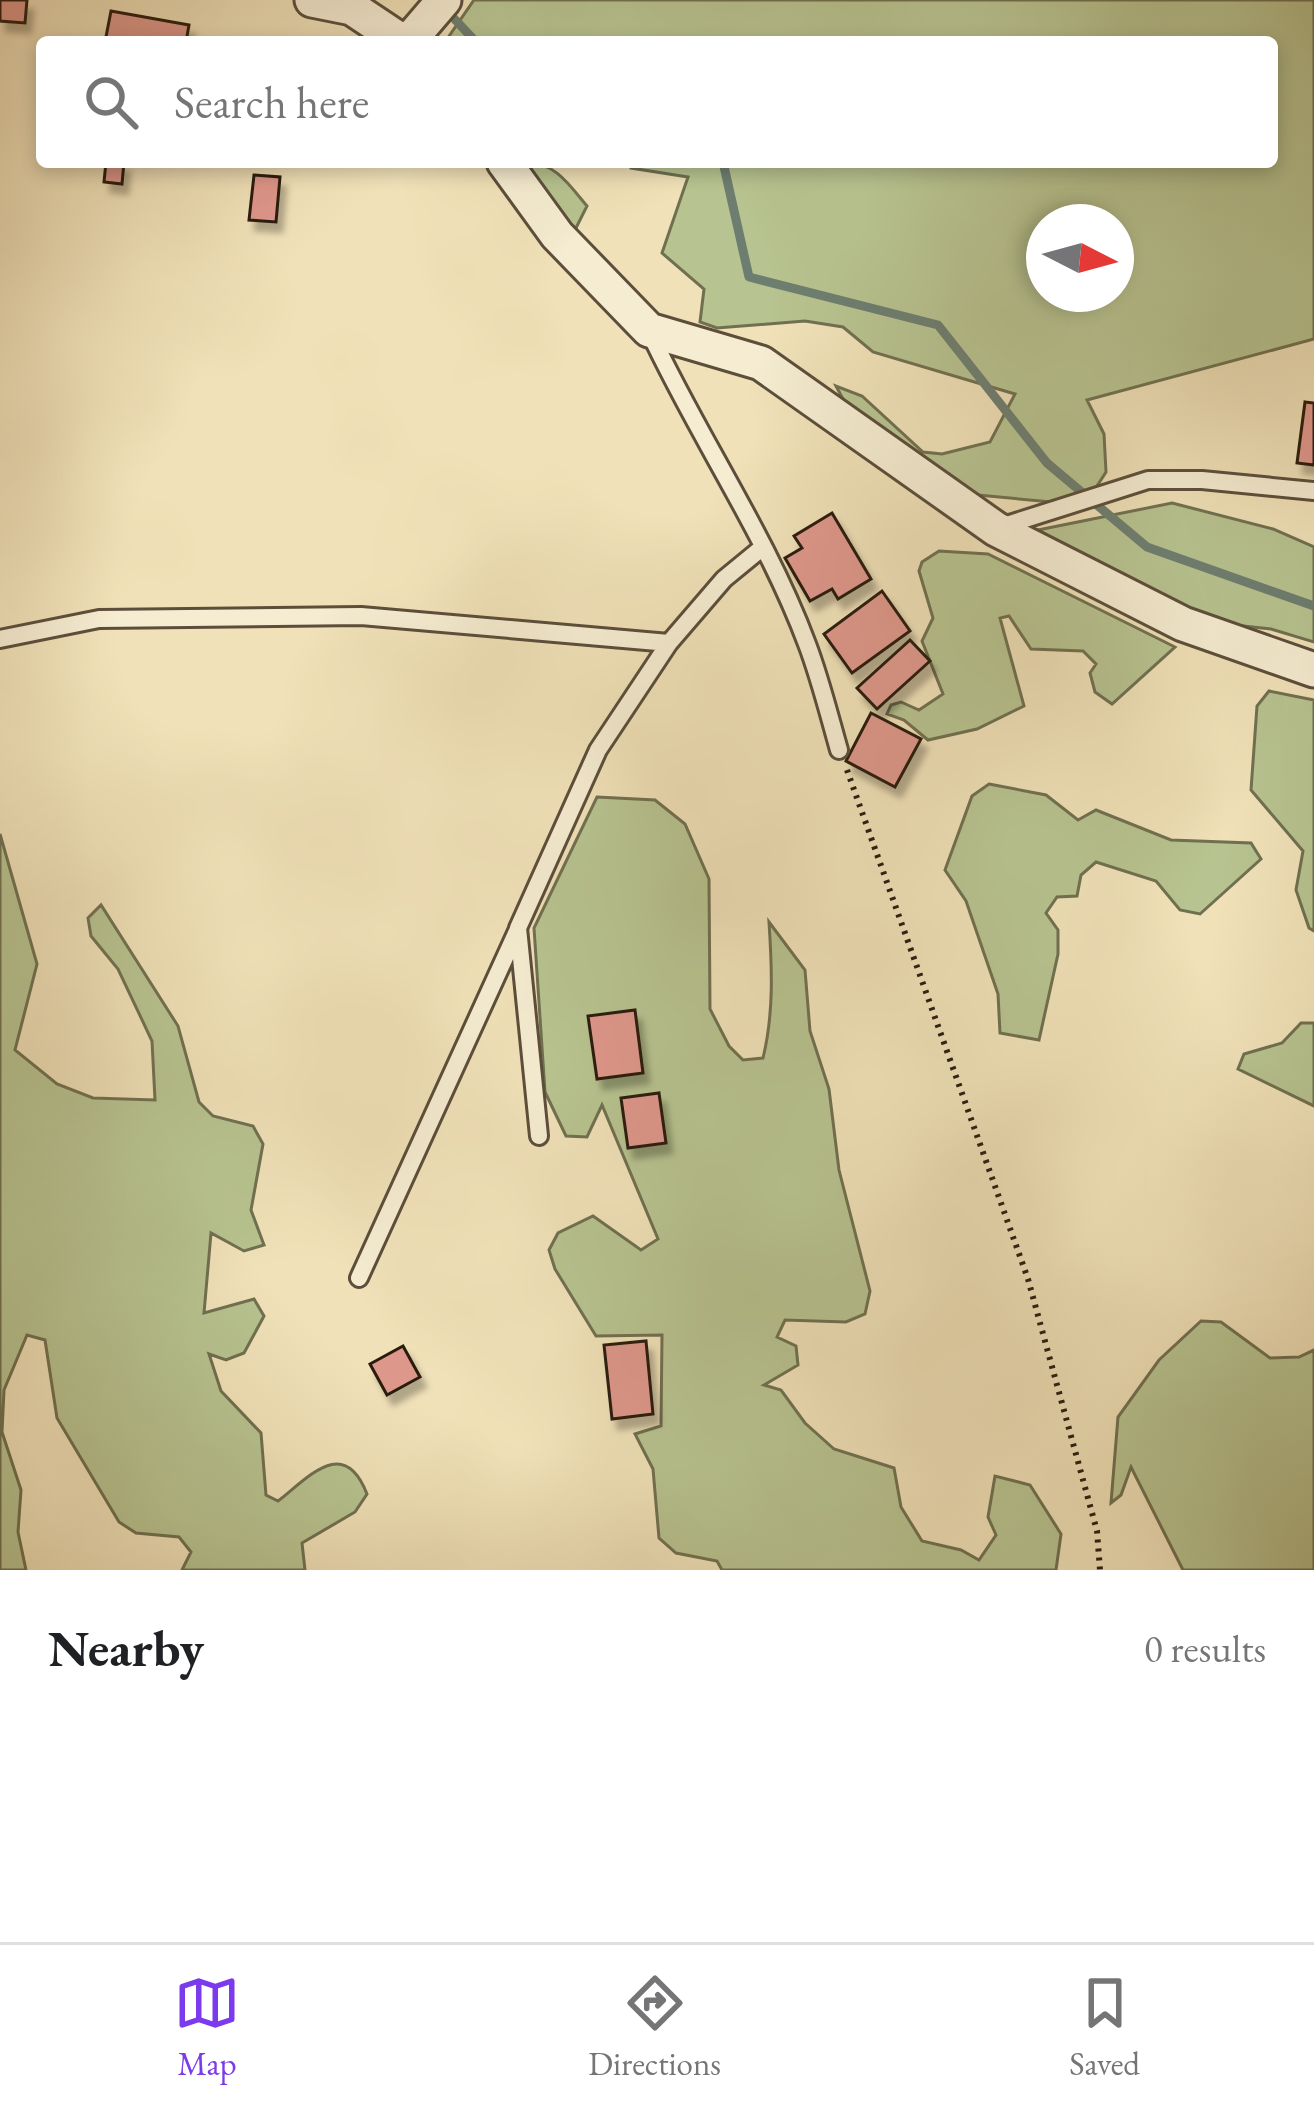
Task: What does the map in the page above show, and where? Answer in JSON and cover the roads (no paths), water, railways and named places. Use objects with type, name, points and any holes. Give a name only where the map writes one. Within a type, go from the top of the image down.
[{"type":"street","points":[[312,0],[358,4],[398,36]]},
{"type":"street","points":[[411,36],[444,0]]},
{"type":"street","points":[[508,168],[557,236],[649,330],[760,363],[996,529],[1183,624],[1314,670]]},
{"type":"lane","points":[[649,330],[763,547],[807,644],[839,750]]},
{"type":"lane","points":[[996,529],[1148,480],[1314,491]]},
{"type":"lane","points":[[359,1278],[598,750],[669,643],[724,579],[763,547]]},
{"type":"lane","points":[[0,639],[99,619],[361,616],[669,643]]},
{"type":"lane","points":[[518,928],[539,1136]]},
{"type":"waterway","points":[[447,11],[470,36]]},
{"type":"waterway","points":[[724,168],[749,277],[938,325],[1047,463],[1147,547],[1314,606]]}]
